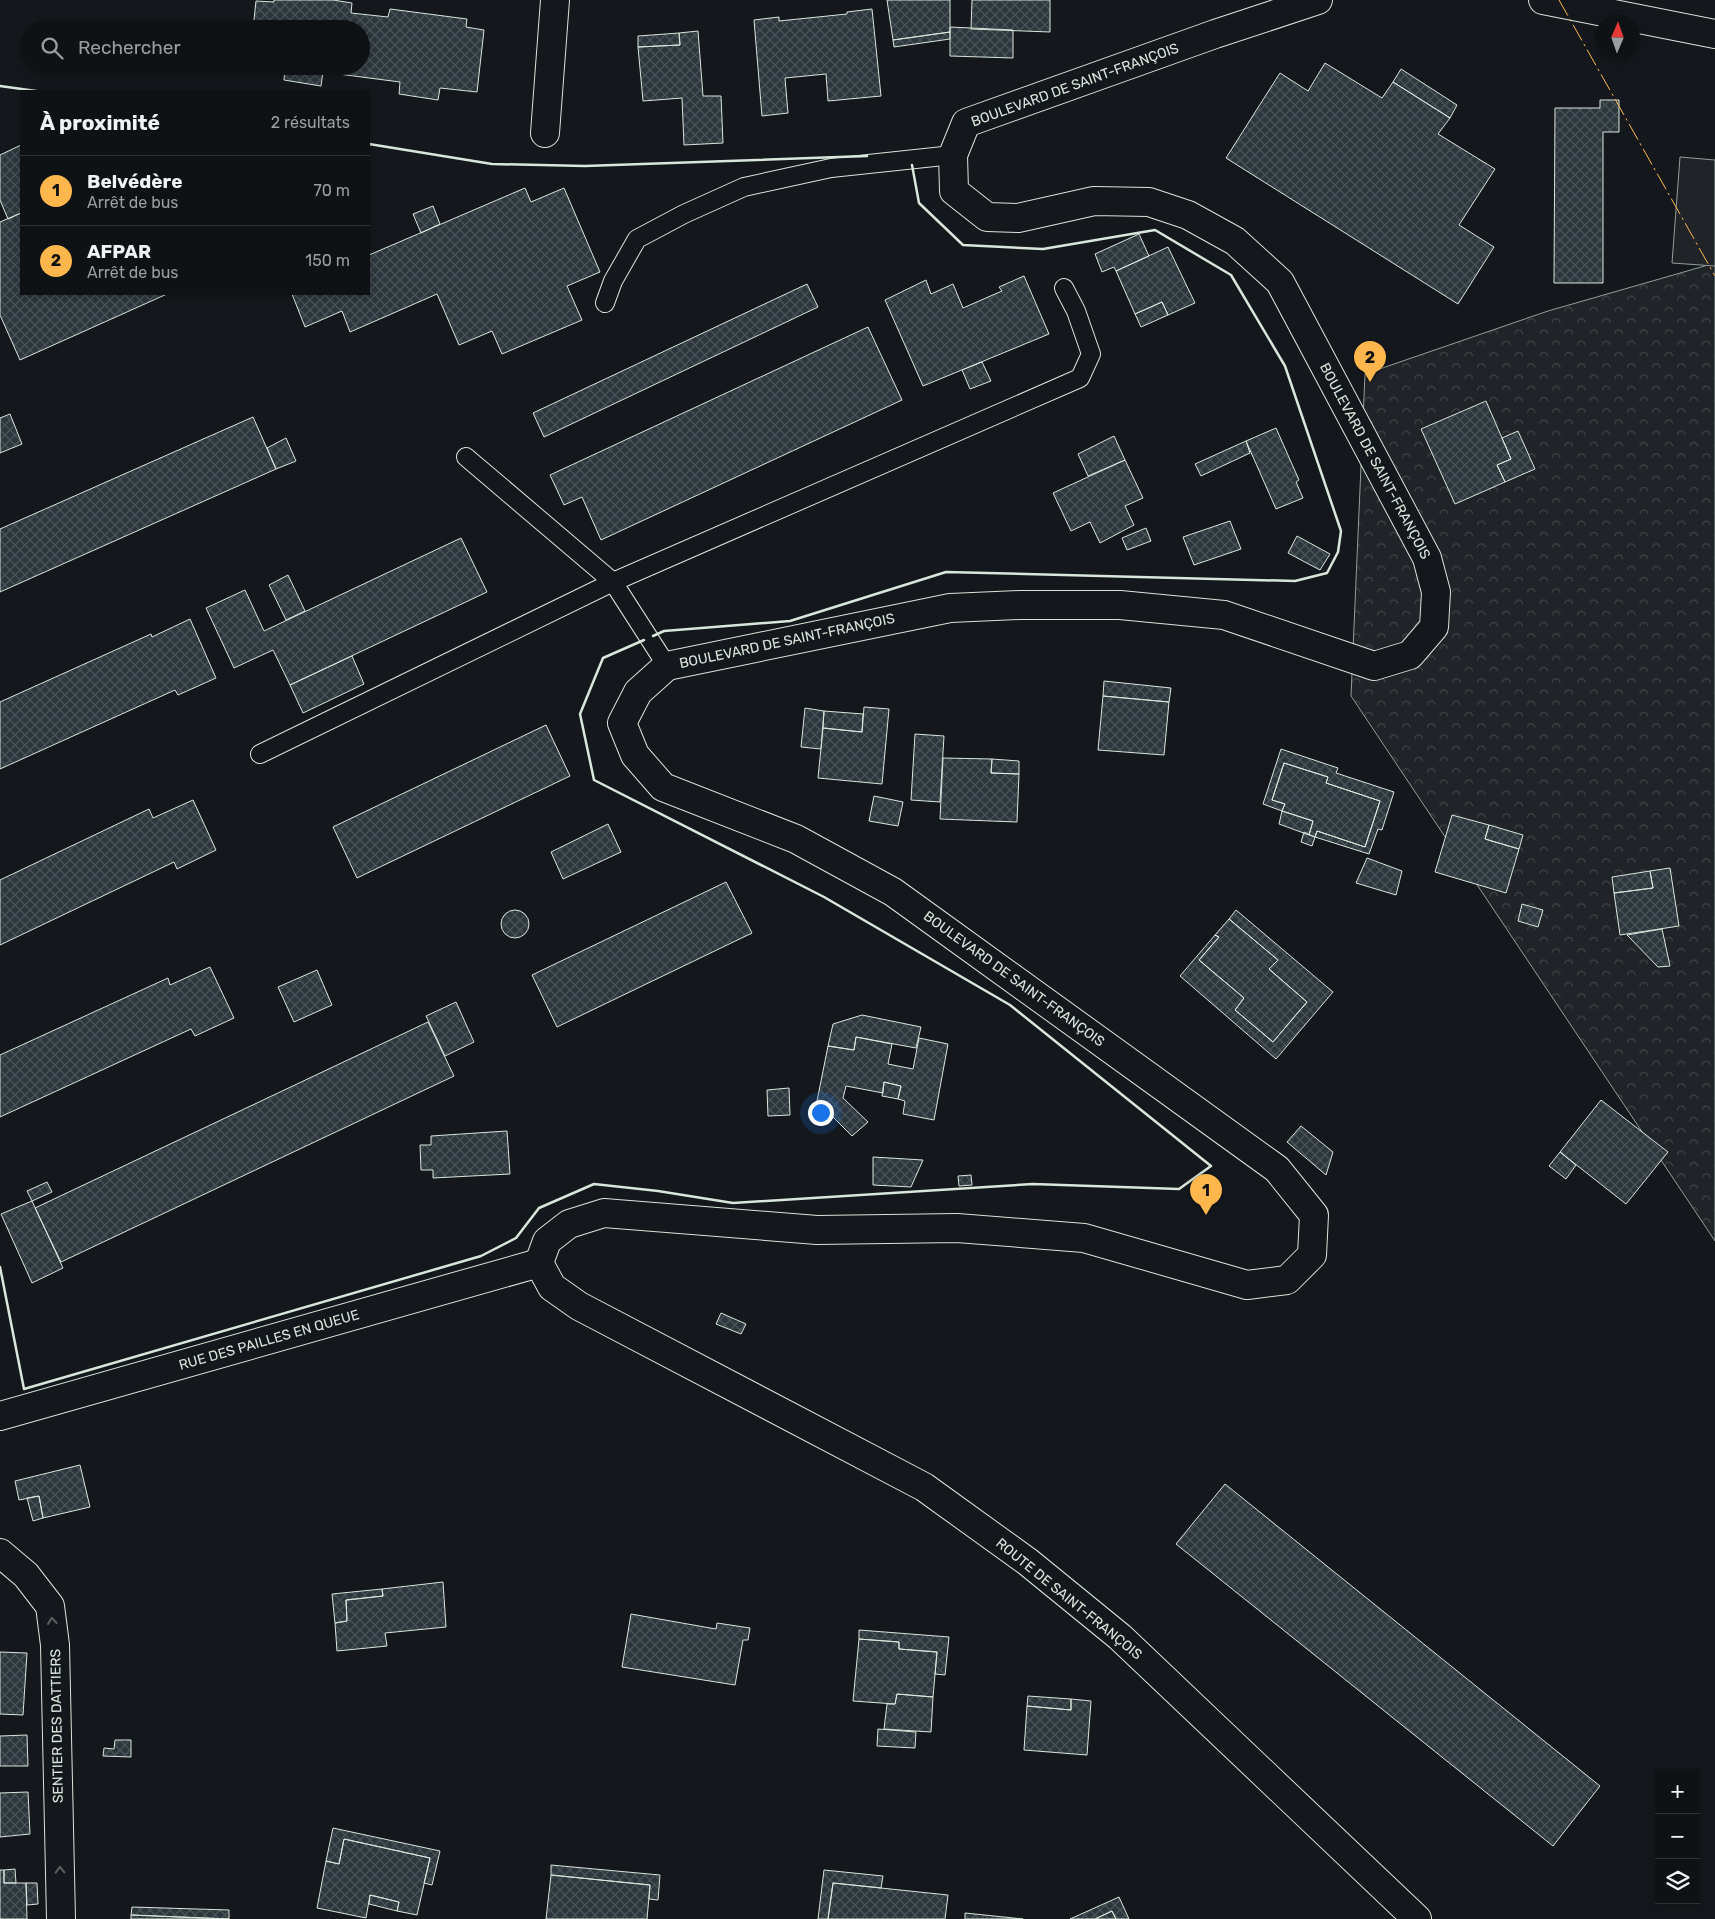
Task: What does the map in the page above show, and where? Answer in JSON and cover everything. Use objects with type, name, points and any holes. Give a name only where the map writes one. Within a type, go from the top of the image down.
[{"type":"main road","points":[[545,133],[555,0]]},
{"type":"main road","name":"BOULEVARD DE SAINT-FRANÇOIS","points":[[539,1263],[547,1242],[569,1224],[604,1213],[817,1230],[956,1228],[1084,1238],[1247,1285],[1287,1280],[1312,1256],[1314,1215],[1277,1169],[893,892],[796,839],[663,787],[636,755],[622,723],[638,692],[668,666],[950,608],[1120,605],[1224,615],[1374,666],[1410,655],[1434,627],[1436,592],[1427,558],[1280,282],[1235,241],[1188,215],[1149,202],[1094,201],[1018,218],[988,217],[954,191],[953,155],[966,124],[1215,34],[1318,0]]},
{"type":"main road","points":[[1543,0],[1715,34]]},
{"type":"main road","name":"ROUTE DE SAINT-FRANÇOIS","points":[[539,1263],[552,1287],[579,1306],[924,1487],[1028,1562],[1120,1638],[1417,1919]]},
{"type":"main road","name":"RUE DES PAILLES EN QUEUE","points":[[0,1416],[539,1263]]},
{"type":"main road","name":"SENTIER DES DATTIERS","points":[[0,1553],[26,1574],[50,1606],[55,1645],[61,1919]]},
{"type":"lane","points":[[605,302],[613,281],[636,239],[744,186],[831,168],[953,155]]},
{"type":"lane","points":[[260,754],[613,582],[1080,378],[1091,354],[1076,311],[1064,288]]},
{"type":"lane","points":[[466,457],[613,582],[668,666]]},
{"type":"green space","points":[[1680,157],[1715,160],[1715,266],[1672,263]]},
{"type":"green space","points":[[1715,263],[1715,1241],[1351,696],[1365,374],[1548,311]]},
{"type":"building","points":[[274,0],[333,0],[352,3],[351,13],[388,17],[390,9],[467,19],[466,27],[484,30],[477,92],[440,88],[438,100],[399,94],[400,82],[346,75],[370,75],[370,20],[254,20],[256,1],[274,2]]},
{"type":"building","points":[[887,0],[950,0],[950,32],[893,40]]},
{"type":"building","points":[[972,0],[1050,0],[1050,32],[971,29]]},
{"type":"building","points":[[872,9],[881,96],[828,101],[826,74],[785,78],[788,113],[762,116],[754,20],[779,17],[779,21],[847,14],[847,12]]},
{"type":"building","points":[[950,27],[1013,30],[1013,58],[950,56]]},
{"type":"building","points":[[698,31],[703,96],[721,96],[723,143],[684,145],[682,98],[643,101],[638,47],[680,45],[679,33]]},
{"type":"building","points":[[950,32],[950,39],[894,47],[893,40]]},
{"type":"building","points":[[679,33],[680,45],[638,47],[638,36]]},
{"type":"building","points":[[1325,63],[1382,98],[1393,82],[1450,118],[1438,134],[1495,169],[1459,225],[1494,247],[1458,304],[1226,158],[1280,73],[1308,91]]},
{"type":"building","points":[[1401,69],[1457,105],[1450,118],[1393,82]]},
{"type":"building","points":[[284,75],[323,75],[321,86],[284,80]]},
{"type":"building","points":[[1600,100],[1619,100],[1619,132],[1603,132],[1603,283],[1554,283],[1555,108],[1600,108]]},
{"type":"building","points":[[20,145],[20,213],[8,219],[0,200],[0,155]]},
{"type":"building","points":[[525,188],[531,202],[564,188],[600,272],[567,286],[582,320],[502,354],[492,331],[459,345],[437,294],[350,332],[342,311],[305,327],[292,295],[370,295],[370,255]]},
{"type":"building","points":[[433,206],[440,224],[421,233],[413,214]]},
{"type":"building","points":[[20,213],[20,295],[165,295],[20,360],[0,315],[0,222]]},
{"type":"building","points":[[1139,234],[1149,256],[1116,271],[1114,267],[1102,272],[1095,254]]},
{"type":"building","points":[[1168,247],[1195,303],[1168,315],[1162,302],[1135,314],[1116,271]]},
{"type":"building","points":[[1024,276],[1049,334],[923,386],[885,300],[926,280],[931,294],[953,284],[963,308],[1002,291],[999,287]]},
{"type":"building","points":[[807,284],[818,307],[544,437],[533,413]]},
{"type":"building","points":[[1162,302],[1168,315],[1141,327],[1135,314]]},
{"type":"building","points":[[868,327],[902,400],[601,540],[582,497],[564,505],[550,475]]},
{"type":"building","points":[[982,362],[991,381],[970,389],[962,370]]},
{"type":"building","points":[[1486,401],[1511,459],[1497,465],[1505,482],[1455,504],[1421,429]]},
{"type":"building","points":[[10,414],[22,444],[0,453],[0,418]]},
{"type":"building","points":[[253,417],[276,469],[0,592],[0,529]]},
{"type":"building","points":[[1276,428],[1299,480],[1296,482],[1303,498],[1276,509],[1246,441]]},
{"type":"building","points":[[1518,431],[1535,469],[1505,482],[1497,465],[1511,459],[1502,438]]},
{"type":"building","points":[[1114,436],[1125,460],[1088,476],[1078,454]]},
{"type":"building","points":[[286,438],[296,461],[276,469],[267,448]]},
{"type":"building","points":[[1246,441],[1250,453],[1201,476],[1195,464]]},
{"type":"building","points":[[1125,460],[1143,498],[1125,506],[1134,525],[1100,543],[1090,522],[1071,531],[1053,493]]},
{"type":"building","points":[[1230,521],[1241,549],[1194,565],[1183,537]]},
{"type":"building","points":[[1146,528],[1151,541],[1127,550],[1122,538]]},
{"type":"building","points":[[1297,536],[1330,554],[1320,570],[1288,553]]},
{"type":"building","points":[[461,538],[487,592],[290,685],[273,650],[234,668],[206,608],[245,590],[264,631]]},
{"type":"building","points":[[288,575],[305,611],[286,620],[269,585]]},
{"type":"building","points":[[190,619],[216,678],[178,695],[175,690],[0,769],[0,702],[151,634],[152,637]]},
{"type":"building","points":[[352,656],[364,684],[303,713],[290,685]]},
{"type":"building","points":[[1104,681],[1171,688],[1169,702],[1103,696]]},
{"type":"building","points":[[1103,696],[1169,702],[1164,755],[1098,750]]},
{"type":"building","points":[[864,707],[889,709],[882,784],[818,778],[823,728],[862,732]]},
{"type":"building","points":[[805,708],[824,711],[821,749],[801,747]]},
{"type":"building","points":[[824,711],[863,714],[862,732],[823,728]]},
{"type":"building","points":[[546,725],[570,776],[357,878],[333,827]]},
{"type":"building","points":[[915,734],[944,736],[940,802],[911,800]]},
{"type":"building","points":[[1281,749],[1338,768],[1336,773],[1394,792],[1382,830],[1378,829],[1369,854],[1315,837],[1317,831],[1365,847],[1380,801],[1326,783],[1328,777],[1284,763],[1272,800],[1285,804],[1282,811],[1263,804]]},
{"type":"building","points":[[943,758],[992,759],[991,773],[1019,774],[1017,822],[940,819]]},
{"type":"building","points":[[992,759],[1019,761],[1019,774],[991,773]]},
{"type":"building","points":[[1284,763],[1328,777],[1326,783],[1380,801],[1365,847],[1317,831],[1315,837],[1309,835],[1313,821],[1282,811],[1285,804],[1272,800]]},
{"type":"building","points":[[874,796],[903,802],[898,826],[869,821]]},
{"type":"building","points":[[193,800],[216,850],[177,869],[174,862],[0,945],[0,880],[149,809],[153,818]]},
{"type":"building","points":[[1282,811],[1313,821],[1309,835],[1279,824]]},
{"type":"building","points":[[1452,815],[1489,825],[1485,839],[1519,849],[1506,893],[1435,872]]},
{"type":"building","points":[[608,824],[621,852],[563,879],[551,852]]},
{"type":"building","points":[[1489,825],[1523,835],[1519,849],[1485,839]]},
{"type":"building","points":[[1304,832],[1315,837],[1312,846],[1301,842]]},
{"type":"building","points":[[1367,858],[1402,871],[1396,895],[1356,883]]},
{"type":"building","points":[[1670,868],[1679,926],[1620,935],[1614,893],[1653,888],[1650,871]]},
{"type":"building","points":[[1650,871],[1653,888],[1614,893],[1612,877]]},
{"type":"building","points":[[726,882],[752,933],[557,1027],[532,975]]},
{"type":"building","points":[[1522,904],[1543,910],[1538,927],[1518,921]]},
{"type":"building","points":[[515,910],[525,914],[529,924],[525,934],[515,938],[505,934],[501,924],[505,914]]},
{"type":"building","points":[[1236,910],[1333,992],[1276,1059],[1180,976],[1215,935],[1219,937],[1199,960],[1244,998],[1235,1010],[1273,1042],[1307,1002],[1269,969],[1278,960],[1229,919]]},
{"type":"building","points":[[1229,919],[1278,960],[1269,969],[1307,1002],[1273,1042],[1235,1010],[1244,998],[1199,960],[1219,937],[1215,935]]},
{"type":"building","points":[[1662,929],[1670,966],[1658,967],[1627,935]]},
{"type":"building","points":[[210,967],[234,1018],[195,1036],[191,1029],[0,1117],[0,1055],[168,978],[170,985]]},
{"type":"building","points":[[317,970],[332,1005],[294,1022],[278,987]]},
{"type":"building","points":[[456,1002],[474,1042],[445,1056],[426,1016]]},
{"type":"building","points":[[862,1015],[921,1027],[916,1048],[856,1037],[854,1050],[828,1046],[833,1024]]},
{"type":"building","points":[[428,1022],[454,1076],[61,1262],[35,1208]]},
{"type":"building","points":[[856,1037],[892,1044],[888,1064],[913,1069],[919,1038],[948,1044],[934,1120],[903,1114],[905,1101],[898,1099],[901,1086],[884,1082],[883,1093],[846,1086],[843,1098],[868,1122],[852,1136],[817,1101],[828,1046],[854,1050]]},
{"type":"building","points":[[884,1082],[901,1086],[898,1099],[882,1096]]},
{"type":"building","points":[[789,1088],[790,1115],[768,1116],[767,1090]]},
{"type":"building","points":[[1601,1100],[1668,1152],[1626,1204],[1560,1152]]},
{"type":"building","points":[[1301,1126],[1333,1152],[1326,1175],[1287,1142]]},
{"type":"building","points":[[507,1131],[510,1174],[433,1178],[433,1170],[421,1170],[420,1145],[431,1145],[431,1136]]},
{"type":"building","points":[[1560,1152],[1576,1165],[1566,1179],[1549,1166]]},
{"type":"building","points":[[873,1157],[923,1160],[911,1187],[873,1185]]},
{"type":"building","points":[[971,1175],[972,1185],[959,1186],[958,1176]]},
{"type":"building","points":[[47,1182],[52,1192],[32,1201],[27,1191]]},
{"type":"building","points":[[32,1201],[63,1268],[32,1283],[1,1214]]},
{"type":"building","points":[[721,1313],[746,1324],[741,1334],[716,1324]]},
{"type":"building","points":[[80,1465],[90,1507],[43,1518],[39,1496],[19,1500],[15,1481]]},
{"type":"building","points":[[1225,1484],[1600,1786],[1553,1846],[1176,1544]]},
{"type":"building","points":[[39,1496],[43,1518],[33,1521],[27,1498]]},
{"type":"building","points":[[443,1582],[446,1627],[385,1633],[387,1646],[337,1651],[335,1623],[347,1621],[346,1600],[383,1596],[382,1589]]},
{"type":"building","points":[[382,1589],[383,1596],[346,1600],[347,1621],[335,1623],[332,1594]]},
{"type":"building","points":[[631,1614],[716,1629],[717,1623],[750,1628],[748,1640],[743,1640],[735,1685],[622,1667]]},
{"type":"building","points":[[859,1630],[949,1637],[945,1675],[935,1674],[937,1652],[899,1649],[899,1642],[859,1639]]},
{"type":"building","points":[[859,1639],[899,1642],[899,1649],[937,1652],[933,1697],[897,1694],[895,1704],[853,1701]]},
{"type":"building","points":[[0,1652],[27,1653],[23,1715],[0,1714]]},
{"type":"building","points":[[897,1694],[933,1697],[931,1732],[884,1729],[887,1704],[895,1704]]},
{"type":"building","points":[[1028,1696],[1071,1699],[1071,1710],[1027,1706]]},
{"type":"building","points":[[1071,1699],[1091,1701],[1087,1755],[1024,1750],[1027,1706],[1071,1710]]},
{"type":"building","points":[[878,1729],[916,1732],[915,1748],[877,1746]]},
{"type":"building","points":[[27,1735],[28,1766],[0,1766],[0,1736]]},
{"type":"building","points":[[115,1740],[131,1740],[131,1757],[103,1756],[104,1748],[114,1749]]},
{"type":"building","points":[[28,1792],[30,1834],[0,1837],[0,1793]]},
{"type":"building","points":[[333,1828],[440,1851],[432,1885],[424,1883],[430,1858],[344,1839],[339,1864],[326,1861]]},
{"type":"building","points":[[344,1839],[430,1858],[417,1915],[397,1911],[399,1902],[370,1895],[366,1918],[317,1908],[326,1861],[339,1864]]},
{"type":"building","points":[[551,1865],[660,1875],[658,1900],[649,1899],[650,1885],[551,1875]]},
{"type":"building","points":[[15,1869],[16,1883],[4,1883],[4,1870]]},
{"type":"building","points":[[0,1870],[4,1870],[4,1883],[26,1883],[27,1919],[0,1919]]},
{"type":"building","points":[[824,1870],[883,1876],[881,1888],[833,1883],[828,1919],[818,1919]]},
{"type":"building","points":[[551,1875],[650,1885],[647,1919],[546,1919]]},
{"type":"building","points":[[26,1883],[37,1883],[38,1904],[27,1905]]},
{"type":"building","points":[[833,1883],[948,1895],[945,1919],[828,1919]]},
{"type":"building","points":[[370,1895],[399,1902],[397,1911],[369,1904]]},
{"type":"building","points":[[1119,1897],[1129,1919],[1116,1919],[1112,1911],[1095,1919],[1070,1919]]},
{"type":"building","points":[[132,1907],[229,1910],[229,1919],[131,1915]]},
{"type":"building","points":[[1112,1911],[1116,1919],[1095,1919]]},
{"type":"building","points":[[965,1913],[1023,1919],[965,1919]]},
{"type":"building","points":[[131,1915],[229,1919],[131,1919]]},
{"type":"wall","points":[[0,86],[29,90]]},
{"type":"wall","points":[[370,144],[492,164],[585,166],[867,156]]},
{"type":"wall","points":[[653,636],[664,631],[790,621],[946,572],[1295,581],[1327,573],[1338,552],[1341,531],[1285,366],[1231,275],[1155,230],[1043,249],[963,245],[919,203],[912,165]]},
{"type":"wall","points":[[0,1267],[24,1389],[481,1256],[516,1238],[539,1208],[594,1184],[658,1191],[733,1203],[1033,1184],[1179,1189],[1211,1166],[1010,1005],[824,897],[594,780],[580,714],[603,658],[644,640]]},
{"type":"power","points":[[1559,0],[1715,276]]},
{"type":"place","name":"AFPAR","points":[[1370,382]]},
{"type":"place","name":"Belvédère","points":[[1206,1215]]}]
